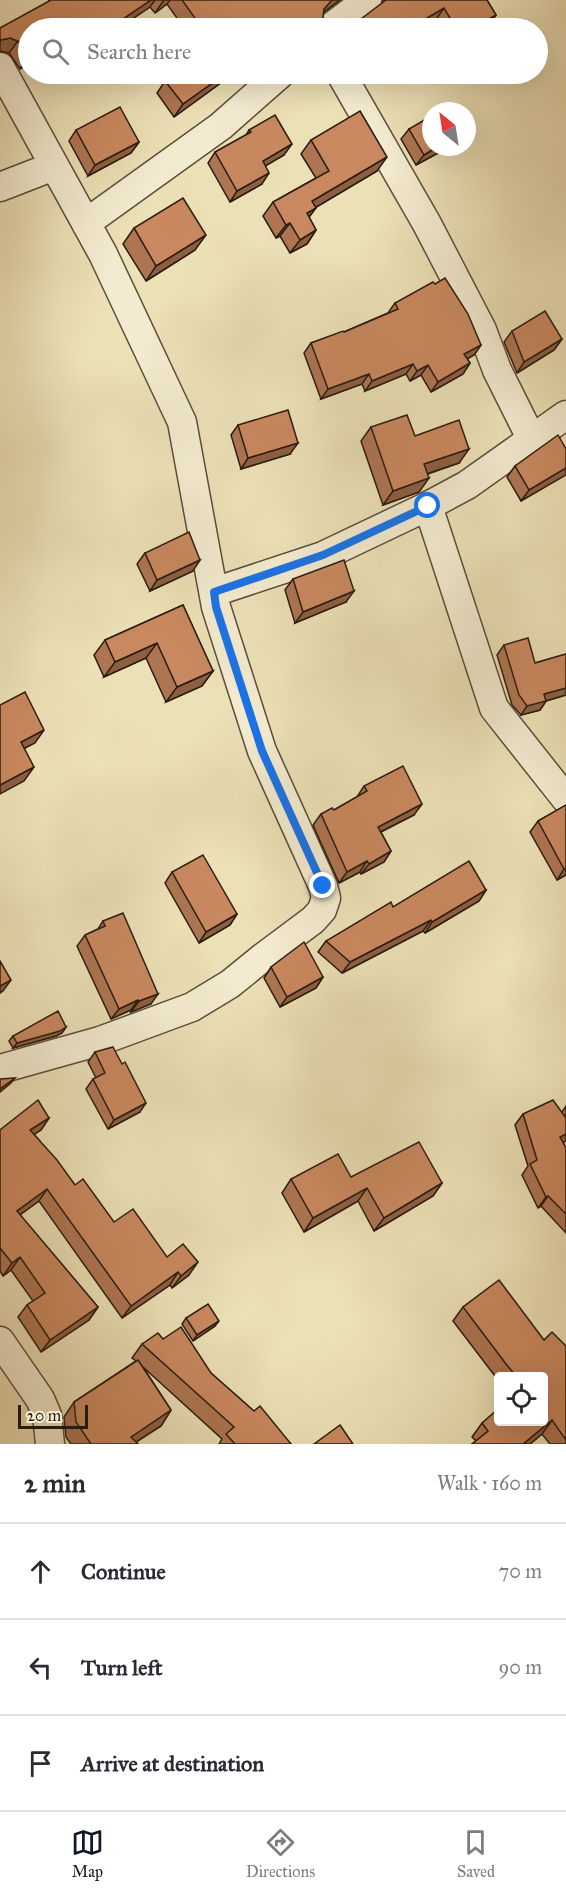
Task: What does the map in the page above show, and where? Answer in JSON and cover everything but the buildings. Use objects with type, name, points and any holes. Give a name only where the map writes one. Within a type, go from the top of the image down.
[{"type":"street","points":[[343,18],[367,0]]},
{"type":"street","points":[[0,66],[103,254],[182,422],[220,619],[262,751],[323,886],[326,898],[322,910],[313,920],[230,984],[192,1007],[100,1041],[0,1069]]},
{"type":"street","points":[[86,223],[221,126],[269,84]]},
{"type":"street","points":[[347,84],[427,224],[477,319],[496,370],[532,440]]},
{"type":"street","points":[[0,187],[54,166]]},
{"type":"street","points":[[214,592],[323,555],[428,506],[467,485],[566,415]]},
{"type":"street","points":[[428,506],[494,708],[566,799]]},
{"type":"street","points":[[0,1341],[40,1399],[47,1415],[50,1444]]},
{"type":"route","points":[[323,886],[262,751],[216,607],[214,592],[323,555],[428,506]]}]
